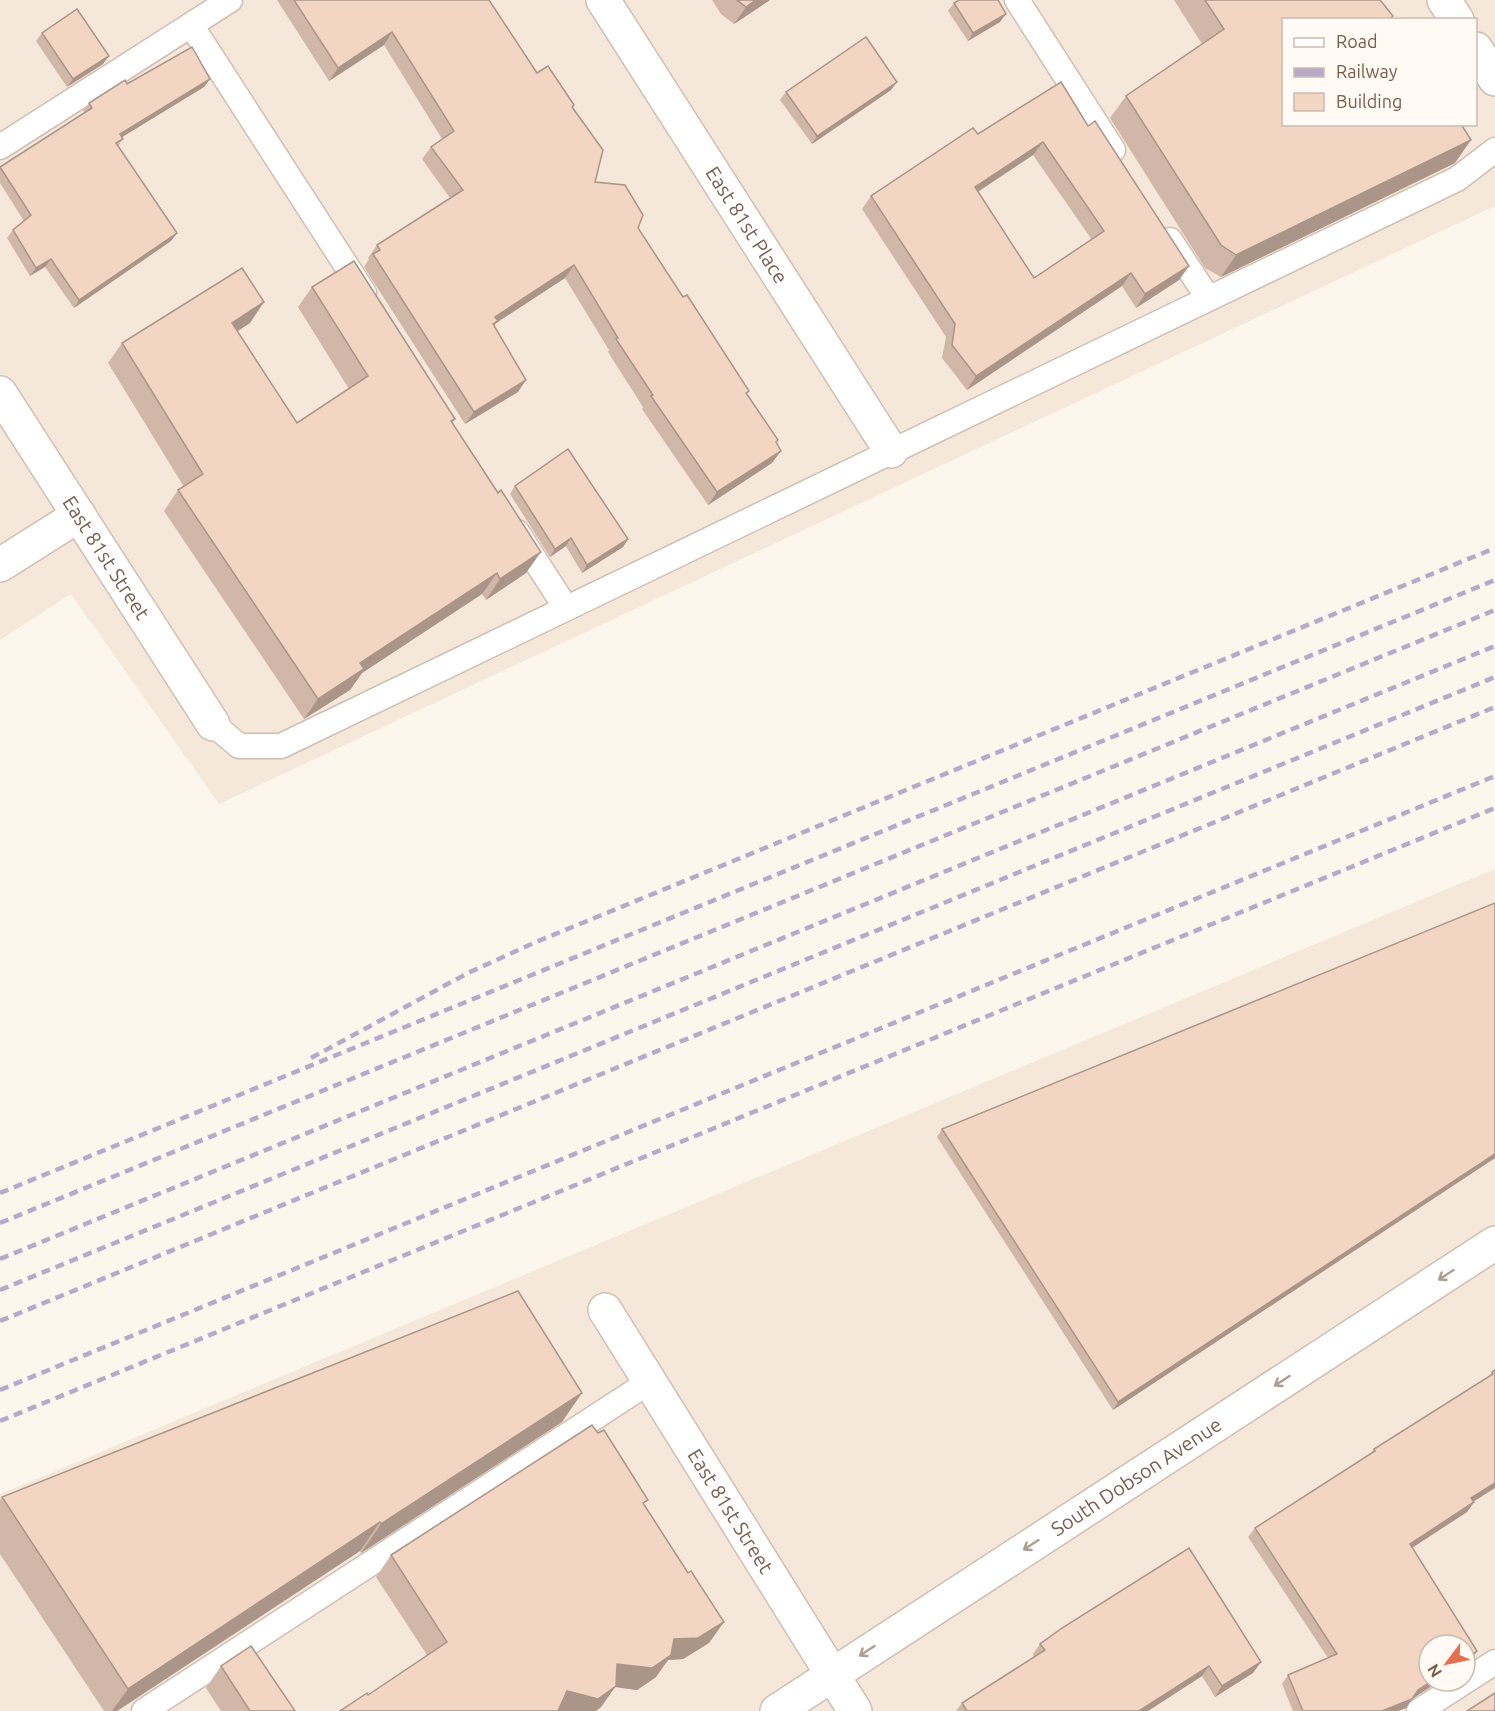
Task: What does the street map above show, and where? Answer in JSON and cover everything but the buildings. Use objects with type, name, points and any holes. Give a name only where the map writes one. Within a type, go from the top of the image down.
[{"type":"street","name":"East 81st Place","points":[[603,0],[891,451]]},
{"type":"street","points":[[1444,0],[1455,18]]},
{"type":"street","points":[[1477,51],[1495,79]]},
{"type":"street","name":"East 81st Street","points":[[0,393],[213,724]]},
{"type":"street","points":[[0,565],[79,514]]},
{"type":"street","name":"South Dobson Avenue","points":[[777,1711],[1495,1244]]},
{"type":"street","name":"East 81st Street","points":[[605,1310],[855,1711]]},
{"type":"lane","points":[[0,147],[230,0]]},
{"type":"lane","points":[[1017,0],[1125,169]]},
{"type":"lane","points":[[191,25],[379,316]]},
{"type":"lane","points":[[213,724],[239,747],[281,746],[1457,179],[1495,150]]},
{"type":"lane","points":[[1157,219],[1208,298]]},
{"type":"lane","points":[[508,518],[566,608]]},
{"type":"lane","points":[[144,1711],[649,1382]]},
{"type":"lane","points":[[1419,1711],[1495,1662]]},
{"type":"shaded area","points":[[0,0],[1495,0],[1495,206],[219,804],[71,594],[0,640]]},
{"type":"shaded area","points":[[1495,869],[1495,1711],[0,1711],[0,1494]]},
{"type":"railway","points":[[311,1058],[468,973],[536,942],[1495,548]]},
{"type":"railway","points":[[0,1193],[1495,580]]},
{"type":"railway","points":[[0,1223],[1495,610]]},
{"type":"railway","points":[[0,1259],[1495,646]]},
{"type":"railway","points":[[0,1290],[1495,677]]},
{"type":"railway","points":[[0,1321],[1495,707]]},
{"type":"railway","points":[[0,1390],[1495,776]]},
{"type":"railway","points":[[0,1421],[1495,808]]}]
